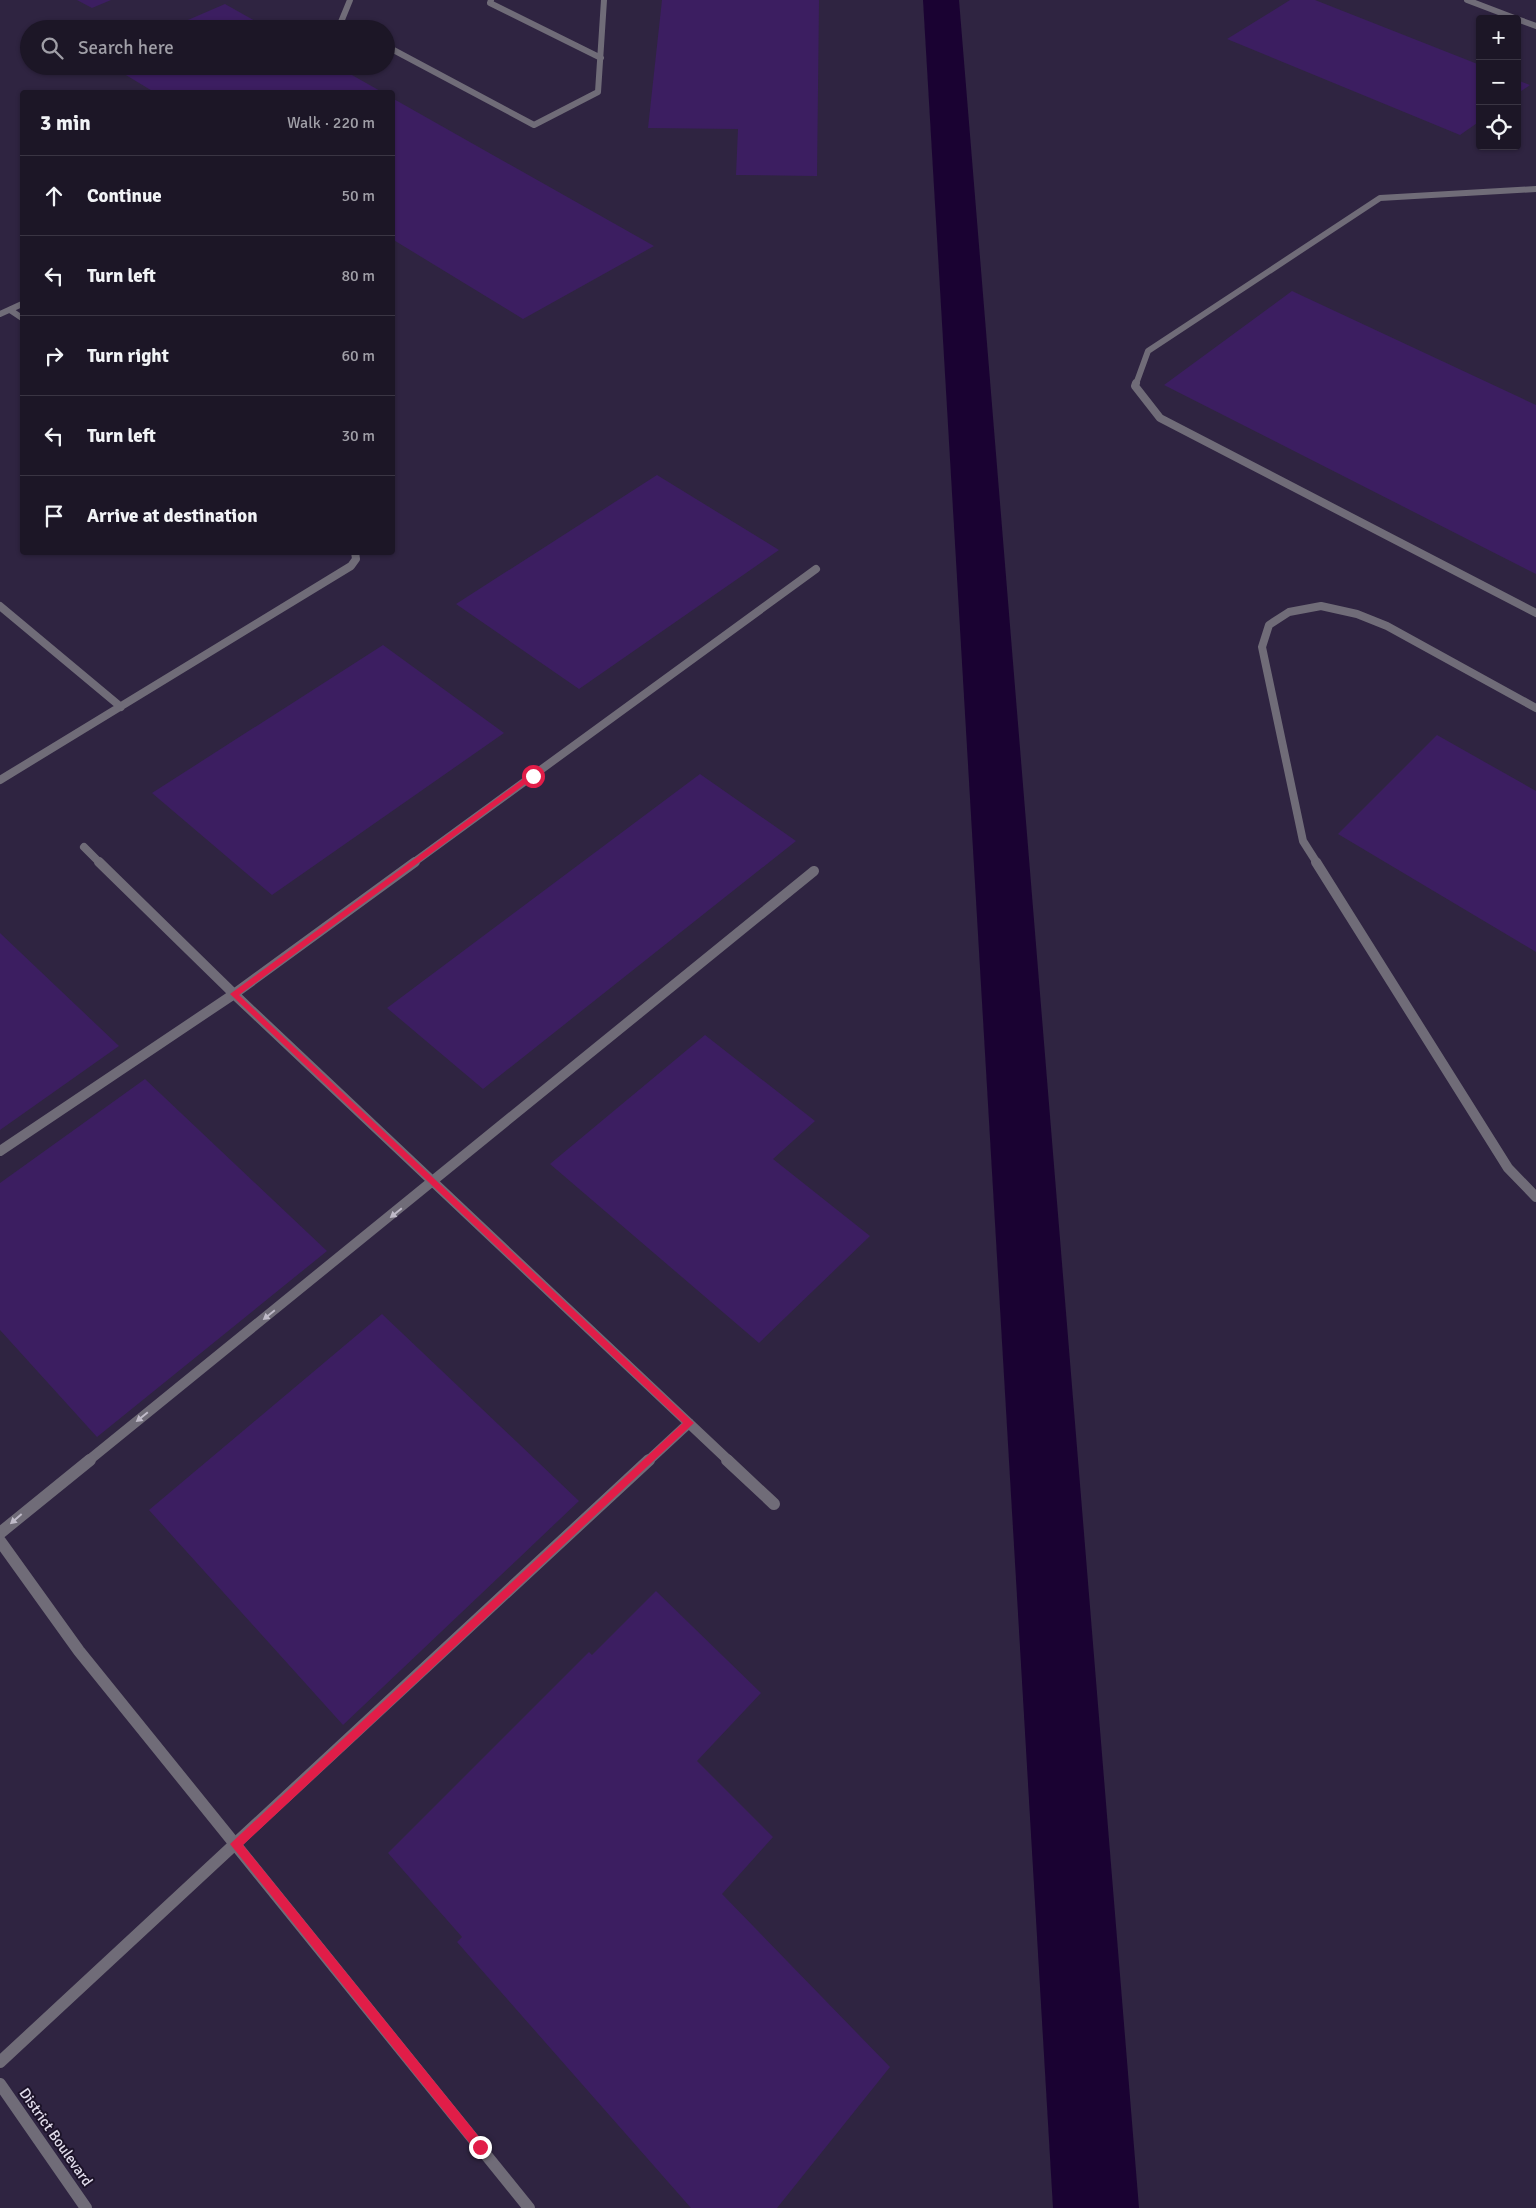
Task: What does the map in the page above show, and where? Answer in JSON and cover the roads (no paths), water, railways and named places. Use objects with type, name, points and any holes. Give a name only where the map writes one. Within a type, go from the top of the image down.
[{"type":"street","points":[[342,20],[350,0]]},
{"type":"street","points":[[491,0],[490,3],[601,58]]},
{"type":"street","points":[[395,51],[534,125],[598,92],[604,0]]},
{"type":"street","points":[[1467,0],[1506,15]]},
{"type":"street","points":[[1521,20],[1536,26]]},
{"type":"street","points":[[1536,189],[1380,198],[1148,351],[1135,386],[1160,418],[1536,613]]},
{"type":"street","points":[[0,314],[20,305]]},
{"type":"street","points":[[10,310],[20,317]]},
{"type":"street","points":[[0,780],[351,566],[356,559],[355,555]]},
{"type":"street","points":[[0,1150],[234,994],[816,568]]},
{"type":"street","points":[[0,606],[121,707]]},
{"type":"street","points":[[1536,708],[1388,626],[1357,614],[1321,606],[1289,612],[1269,625],[1262,647],[1303,841],[1508,1168],[1536,1197]]},
{"type":"street","points":[[84,847],[234,994],[774,1504]]},
{"type":"street","points":[[0,1533],[434,1182],[814,871]]},
{"type":"street","points":[[0,2062],[689,1423]]},
{"type":"street","points":[[0,1541],[79,1651],[529,2208]]},
{"type":"street","name":"District Boulevard","points":[[0,2084],[86,2208]]},
{"type":"waterway","points":[[941,0],[1096,2208]]}]
